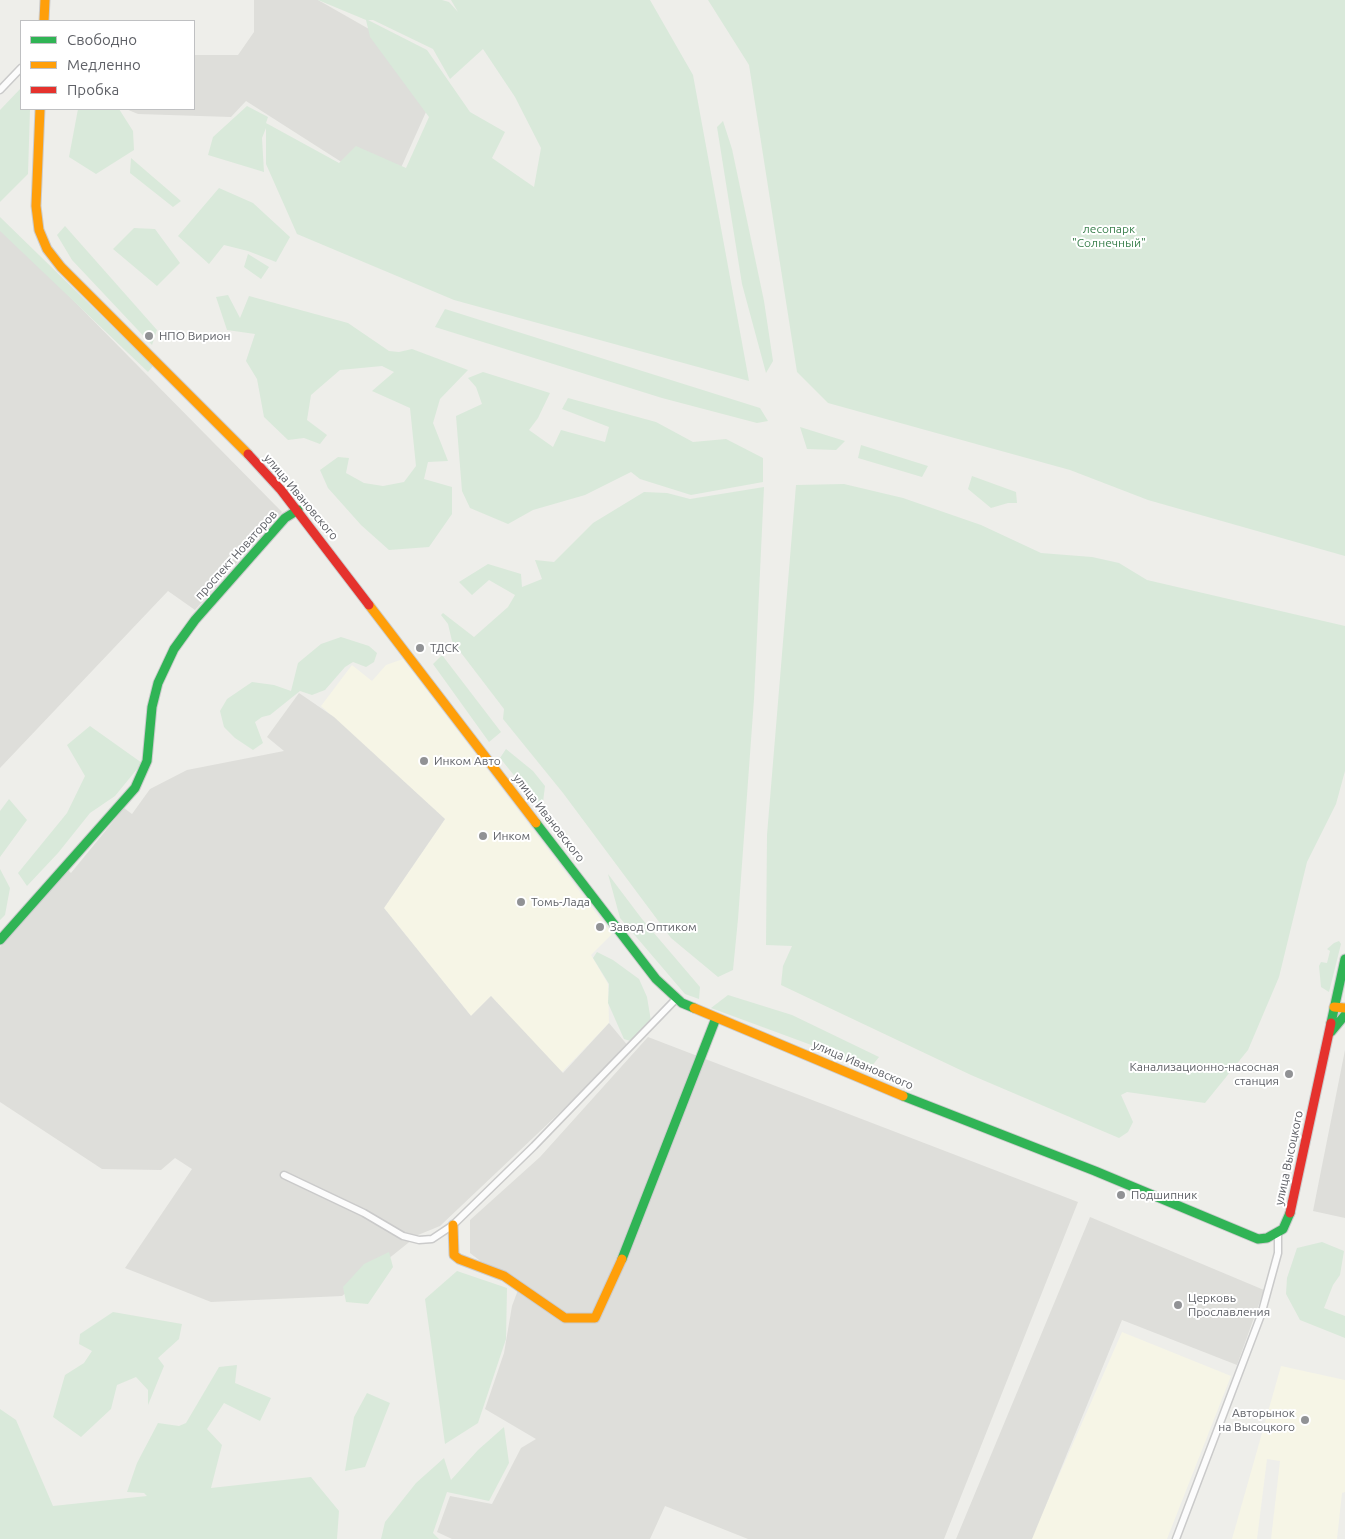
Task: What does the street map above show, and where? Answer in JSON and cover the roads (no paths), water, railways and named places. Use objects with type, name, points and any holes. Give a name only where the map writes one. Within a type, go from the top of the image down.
[{"type":"main road","points":[[44,20],[45,0]]},
{"type":"main road","name":"улица Ивановского","points":[[40,110],[36,206],[39,230],[47,249],[60,267],[251,457],[298,510],[656,978],[676,999],[688,1007],[959,1119],[1103,1175],[1240,1234],[1258,1239],[1278,1233]]},
{"type":"main road","name":"проспект Новаторов","points":[[0,940],[135,788],[147,761],[152,707],[158,683],[174,649],[195,620],[285,518],[298,510]]},
{"type":"main road","name":"улица Высоцкого","points":[[1278,1233],[1288,1221],[1292,1209],[1326,1041],[1345,959]]},
{"type":"main road","points":[[1334,1008],[1345,1008]]},
{"type":"main road","points":[[1326,1041],[1334,1026],[1345,1015]]},
{"type":"main road","points":[[452,1225],[454,1255],[459,1259],[504,1276],[565,1318],[594,1318],[618,1268],[716,1018]]},
{"type":"street","points":[[0,90],[20,69]]},
{"type":"street","points":[[284,1175],[364,1213],[403,1236],[419,1240],[432,1239],[452,1225],[547,1133],[676,999]]},
{"type":"street","name":"улица Высоцкого","points":[[1178,1539],[1261,1315],[1278,1253],[1278,1233]]},
{"type":"place","name":"НПО Вирион","points":[[149,336]]},
{"type":"place","name":"ТДСК","points":[[420,648]]},
{"type":"place","name":"Инком Авто","points":[[424,761]]},
{"type":"place","name":"Инком","points":[[483,836]]},
{"type":"place","name":"Томь-Лада","points":[[521,902]]},
{"type":"place","name":"Завод Оптиком","points":[[600,927]]},
{"type":"place","name":"Канализационно-насосная станция","points":[[1289,1074]]},
{"type":"place","name":"Подшипник","points":[[1121,1195]]},
{"type":"place","name":"Церковь Прославления","points":[[1178,1305]]},
{"type":"place","name":"Авторынок на Высоцкого","points":[[1305,1420]]},
{"type":"park label","name":"лесопарк \"Солнечный\"","points":[[1109,236]]}]
